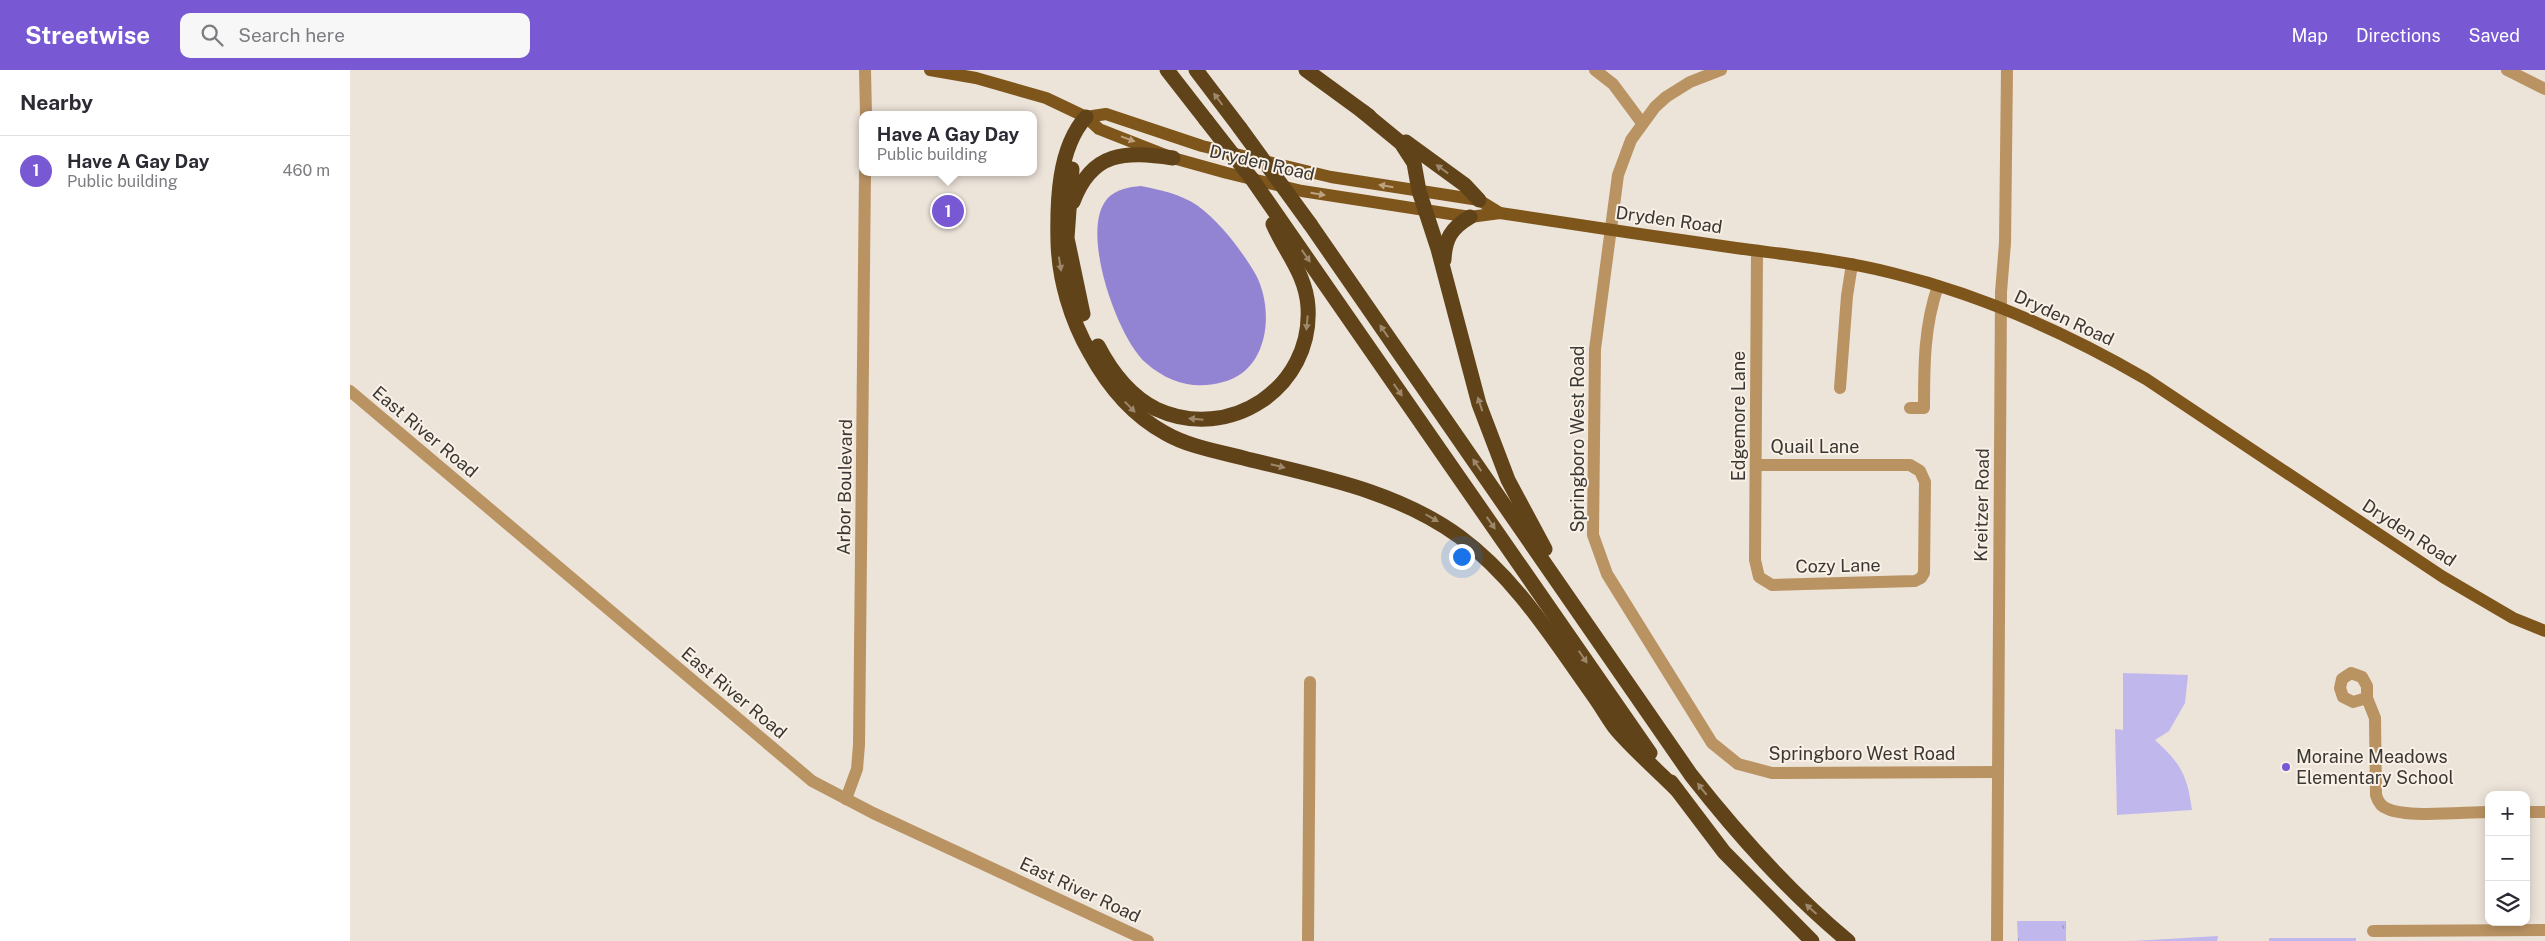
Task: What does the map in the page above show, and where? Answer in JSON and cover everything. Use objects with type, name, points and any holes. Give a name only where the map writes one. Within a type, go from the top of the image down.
[{"type":"highway","points":[[1167,70],[1252,179],[1273,215],[1676,790],[1724,852],[1812,941]]},
{"type":"highway","points":[[1196,70],[1310,224],[1661,734],[1729,824],[1783,883],[1848,941]]},
{"type":"highway","points":[[1306,70],[1465,185],[1479,200]]},
{"type":"highway","points":[[1362,111],[1407,150],[1416,169],[1419,191],[1445,277],[1479,404],[1508,480],[1584,621]]},
{"type":"highway","points":[[1086,117],[1085,132],[1072,171],[1067,238],[1079,303],[1088,329],[1106,361],[1121,382],[1139,399],[1157,409],[1182,418],[1213,420],[1234,415],[1252,407],[1277,389],[1291,372],[1306,336],[1308,307],[1301,277],[1273,215]]},
{"type":"highway","points":[[1086,117],[1075,129],[1064,166],[1059,193],[1058,252],[1062,276],[1076,326],[1099,370],[1119,396],[1134,413],[1154,427],[1184,442],[1356,486],[1410,506],[1435,519],[1489,561],[1521,596],[1616,728],[1676,790]]},
{"type":"highway","points":[[1068,215],[1082,182],[1091,170],[1108,159],[1136,154],[1173,158]]},
{"type":"highway","points":[[1445,277],[1444,251],[1447,238],[1453,229],[1470,217]]},
{"type":"main road","name":"Dryden Road","points":[[930,70],[976,78],[1046,98],[1086,117],[1099,128],[1173,158],[1302,192],[1470,217],[1500,214],[1852,264],[1938,286],[2001,307],[2096,350],[2138,375],[2443,577],[2513,618],[2545,631]]},
{"type":"main road","name":"Dryden Road","points":[[1086,117],[1106,114],[1202,146],[1331,177],[1479,200],[1500,214]]},
{"type":"street","points":[[865,70],[866,111]]},
{"type":"street","points":[[1595,70],[1613,84],[1642,123]]},
{"type":"street","name":"Springboro West Road","points":[[1721,70],[1678,89],[1655,108],[1642,123],[1625,151],[1616,187],[1609,229],[1595,349],[1595,545],[1607,574],[1712,743],[1738,764],[1772,773],[1997,772]]},
{"type":"street","name":"Kreitzer Road","points":[[1997,941],[2001,307],[2005,243],[2006,70]]},
{"type":"street","points":[[2507,70],[2545,89]]},
{"type":"street","name":"Arbor Boulevard","points":[[846,799],[857,769],[859,745],[865,176]]},
{"type":"street","name":"Edgemore Lane","points":[[1757,251],[1755,560],[1761,579]]},
{"type":"street","points":[[1840,388],[1846,305],[1852,264]]},
{"type":"street","points":[[1910,408],[1924,408],[1926,338],[1938,286]]},
{"type":"street","name":"East River Road","points":[[350,391],[795,767],[822,787],[1148,941]]},
{"type":"street","name":"Quail Lane","points":[[1756,465],[1910,465],[1916,467],[1924,476],[1924,573],[1918,580]]},
{"type":"street","name":"Cozy Lane","points":[[1761,579],[1772,585],[1918,580]]},
{"type":"street","points":[[1308,941],[1310,682]]},
{"type":"street","points":[[2368,698],[2375,718],[2376,795],[2381,806],[2401,812],[2485,812]]},
{"type":"street","points":[[2530,812],[2545,812]]},
{"type":"street","points":[[2373,931],[2545,930]]},
{"type":"green space","points":[[2123,673],[2188,675],[2185,703],[2169,731],[2155,740],[2177,763],[2185,778],[2192,810],[2117,815],[2115,729],[2123,730]]},
{"type":"green space","points":[[2017,921],[2066,921],[2066,941],[2018,941]]},
{"type":"green space","points":[[2057,922],[2057,941],[2019,941],[2019,923]]},
{"type":"green space","points":[[2218,936],[2217,941],[2133,941]]},
{"type":"green space","points":[[2269,938],[2356,938],[2356,941],[2269,941]]},
{"type":"shaded area","points":[[1141,186],[1178,195],[1198,206],[1230,238],[1256,275],[1262,290],[1265,306],[1264,338],[1250,366],[1238,376],[1223,382],[1202,385],[1192,385],[1173,380],[1146,363],[1124,332],[1114,309],[1100,259],[1097,235],[1099,214],[1107,199],[1114,193],[1127,188]]},
{"type":"place","name":"Have A Gay Day","points":[[948,211]]},
{"type":"place","name":"Moraine Meadows Elementary School","points":[[2286,767]]}]
